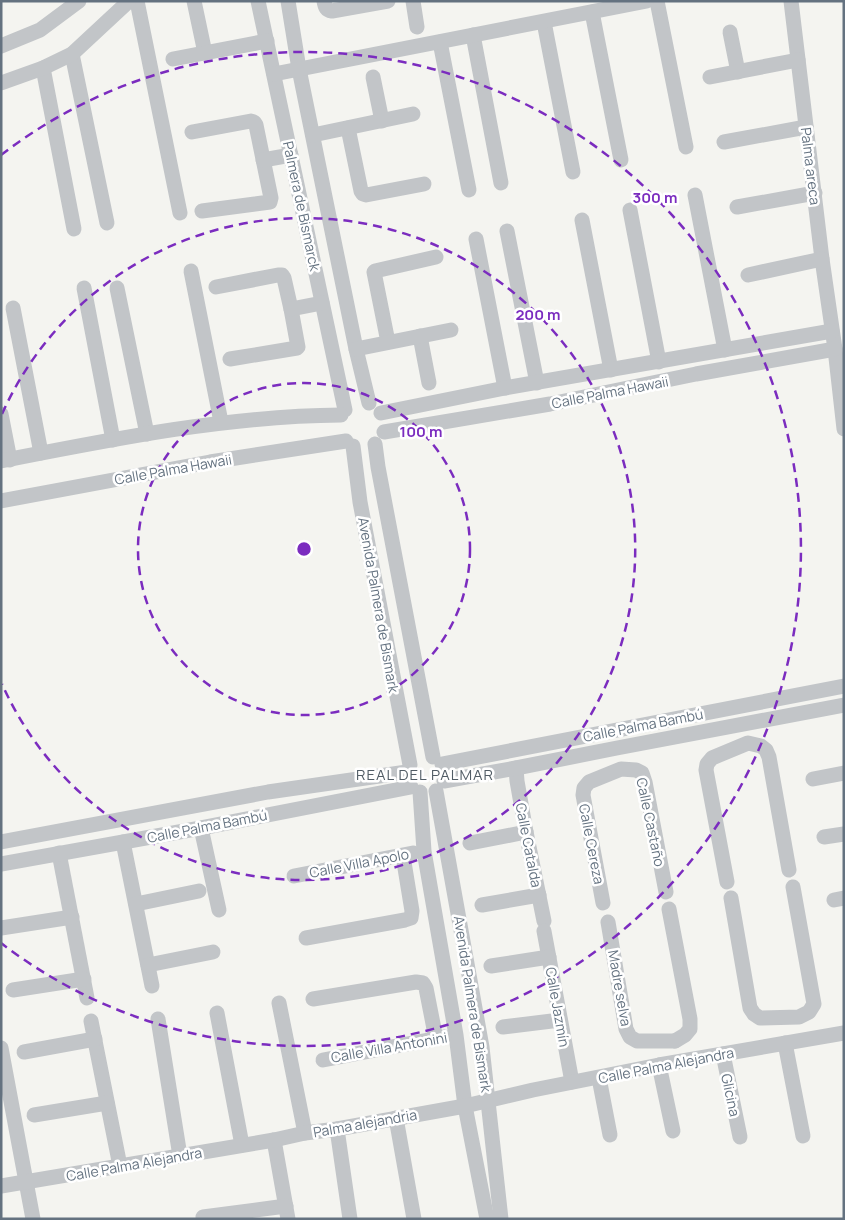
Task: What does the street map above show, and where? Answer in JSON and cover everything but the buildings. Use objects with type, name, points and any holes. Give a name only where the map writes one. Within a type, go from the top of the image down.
[{"type":"street","points":[[1,46],[40,30],[79,1]]},
{"type":"street","points":[[1,84],[43,68],[72,54],[129,1]]},
{"type":"street","points":[[137,1],[180,213]]},
{"type":"street","points":[[194,1],[204,53]]},
{"type":"street","name":"Palmera de Bismarck","points":[[258,1],[322,303],[343,412]]},
{"type":"street","name":"Palmera de Bismarck","points":[[288,1],[299,69],[356,349],[369,403]]},
{"type":"street","points":[[324,1],[326,8],[332,11],[388,1]]},
{"type":"street","points":[[413,1],[417,27]]},
{"type":"street","points":[[274,74],[647,1]]},
{"type":"street","points":[[657,1],[686,147]]},
{"type":"street","name":"Palma areca","points":[[791,1],[844,428]]},
{"type":"street","points":[[592,12],[620,160]]},
{"type":"street","points":[[544,22],[573,172]]},
{"type":"street","points":[[730,32],[738,72]]},
{"type":"street","points":[[473,35],[501,183]]},
{"type":"street","points":[[173,59],[267,41]]},
{"type":"street","points":[[440,42],[469,190]]},
{"type":"street","points":[[72,54],[107,223]]},
{"type":"street","points":[[710,77],[798,60]]},
{"type":"street","points":[[43,68],[74,229]]},
{"type":"street","points":[[373,77],[382,121]]},
{"type":"street","points":[[313,135],[412,114]]},
{"type":"street","points":[[192,132],[254,122],[271,198],[270,202],[202,211]]},
{"type":"street","points":[[348,128],[363,194],[424,184]]},
{"type":"street","points":[[724,142],[806,128]]},
{"type":"street","points":[[263,160],[291,155]]},
{"type":"street","points":[[737,208],[815,193]]},
{"type":"street","points":[[695,195],[725,350]]},
{"type":"street","points":[[630,210],[660,362]]},
{"type":"street","points":[[582,220],[611,370]]},
{"type":"street","points":[[508,231],[537,383]]},
{"type":"street","points":[[476,239],[505,388]]},
{"type":"street","points":[[388,342],[374,272],[436,257]]},
{"type":"street","points":[[748,275],[822,259]]},
{"type":"street","points":[[191,271],[221,422]]},
{"type":"street","points":[[216,287],[278,275],[282,276],[291,309],[298,348],[230,359]]},
{"type":"street","points":[[84,288],[113,440]]},
{"type":"street","points":[[116,288],[147,434]]},
{"type":"street","points":[[291,309],[322,303]]},
{"type":"street","points":[[13,308],[41,454]]},
{"type":"street","points":[[356,349],[451,330]]},
{"type":"street","name":"Calle Palma Hawaii","points":[[381,413],[505,388],[832,331]]},
{"type":"street","points":[[420,336],[429,383]]},
{"type":"street","name":"Calle Palma Hawaii","points":[[384,432],[550,404],[696,374],[835,349]]},
{"type":"street","points":[[360,402],[369,403],[381,413],[385,422],[384,432],[375,444],[360,448],[349,443],[342,435],[340,422],[343,412],[352,404],[360,402]]},
{"type":"street","points":[[1,414],[5,460],[221,422],[343,412]]},
{"type":"street","name":"Calle Palma Hawaii","points":[[1,501],[210,462],[349,443]]},
{"type":"street","name":"Avenida Palmera de Bismark","points":[[349,443],[408,768]]},
{"type":"street","name":"Avenida Palmera de Bismark","points":[[375,444],[437,760]]},
{"type":"street","name":"Calle Palma Bambú","points":[[437,760],[844,686]]},
{"type":"street","name":"Calle Palma Bambú","points":[[440,786],[516,768],[617,748],[844,706]]},
{"type":"street","points":[[744,724],[748,743]]},
{"type":"street","points":[[727,882],[706,770],[707,764],[712,758],[748,743],[761,746],[766,750],[769,757],[789,870]]},
{"type":"street","points":[[617,748],[621,769]]},
{"type":"street","points":[[427,755],[437,760],[445,772],[440,786],[428,793],[416,789],[408,780],[408,768],[420,756],[427,755]]},
{"type":"street","name":"Calle Palma Bambú","points":[[1,842],[408,768]]},
{"type":"street","name":"Calle Catalda","points":[[516,768],[544,926]]},
{"type":"street","name":"Calle Castaño","points":[[621,769],[636,770],[642,773],[666,892]]},
{"type":"street","name":"Calle Cereza","points":[[603,903],[583,795],[584,788],[588,782],[621,769]]},
{"type":"street","points":[[813,779],[844,773]]},
{"type":"street","name":"Avenida Palmera de Bismark","points":[[440,786],[482,1046],[501,1219]]},
{"type":"street","name":"Avenida Palmera de Bismark","points":[[416,789],[424,851],[456,1035],[465,1106],[487,1219]]},
{"type":"street","name":"Calle Palma Bambú","points":[[1,864],[416,789]]},
{"type":"street","points":[[201,828],[219,910]]},
{"type":"street","points":[[470,843],[526,832]]},
{"type":"street","points":[[824,837],[844,834]]},
{"type":"street","points":[[124,842],[152,986]]},
{"type":"street","name":"Calle Villa Apolo","points":[[294,876],[424,851]]},
{"type":"street","points":[[59,853],[87,998]]},
{"type":"street","points":[[306,938],[411,918],[412,911],[403,856]]},
{"type":"street","points":[[731,898],[750,1008],[760,1018],[799,1016],[809,1012],[814,1004],[792,887]]},
{"type":"street","points":[[136,904],[198,891]]},
{"type":"street","points":[[482,905],[539,895]]},
{"type":"street","points":[[669,909],[690,1019],[690,1029],[685,1035],[675,1041],[679,1062]]},
{"type":"street","points":[[1,928],[72,917]]},
{"type":"street","name":"Madre selva","points":[[608,922],[626,1029],[630,1037],[637,1041],[675,1041]]},
{"type":"street","name":"Calle Jazmín","points":[[544,926],[572,1082]]},
{"type":"street","points":[[148,965],[213,952]]},
{"type":"street","points":[[491,966],[549,957]]},
{"type":"street","points":[[13,990],[84,980]]},
{"type":"street","points":[[313,999],[416,982],[423,983],[426,988],[436,1039]]},
{"type":"street","points":[[279,1003],[305,1133]]},
{"type":"street","points":[[218,1013],[242,1146]]},
{"type":"street","points":[[799,1016],[803,1040]]},
{"type":"street","points":[[158,1020],[180,1156]]},
{"type":"street","points":[[503,1027],[560,1020]]},
{"type":"street","points":[[91,1021],[120,1166]]},
{"type":"street","name":"Calle Palma Alejandra","points":[[488,1100],[659,1065],[844,1033]]},
{"type":"street","name":"Calle Villa Antonini","points":[[323,1060],[456,1035]]},
{"type":"street","points":[[24,1052],[95,1039]]},
{"type":"street","points":[[785,1043],[803,1136]]},
{"type":"street","name":"Glicina","points":[[723,1054],[740,1137]]},
{"type":"street","points":[[2,1055],[8,1122],[26,1182],[33,1219]]},
{"type":"street","points":[[659,1065],[673,1131]]},
{"type":"street","points":[[599,1078],[610,1135]]},
{"type":"street","name":"Palma alejandria","points":[[242,1146],[305,1133],[465,1106],[488,1100]]},
{"type":"street","points":[[34,1115],[108,1103]]},
{"type":"street","points":[[396,1118],[414,1219]]},
{"type":"street","points":[[337,1129],[350,1219]]},
{"type":"street","points":[[203,1217],[287,1212],[274,1140]]},
{"type":"street","name":"Calle Palma Alejandra","points":[[1,1186],[242,1146]]},
{"type":"district","name":"REAL DEL PALMAR","points":[[425,774]]}]
